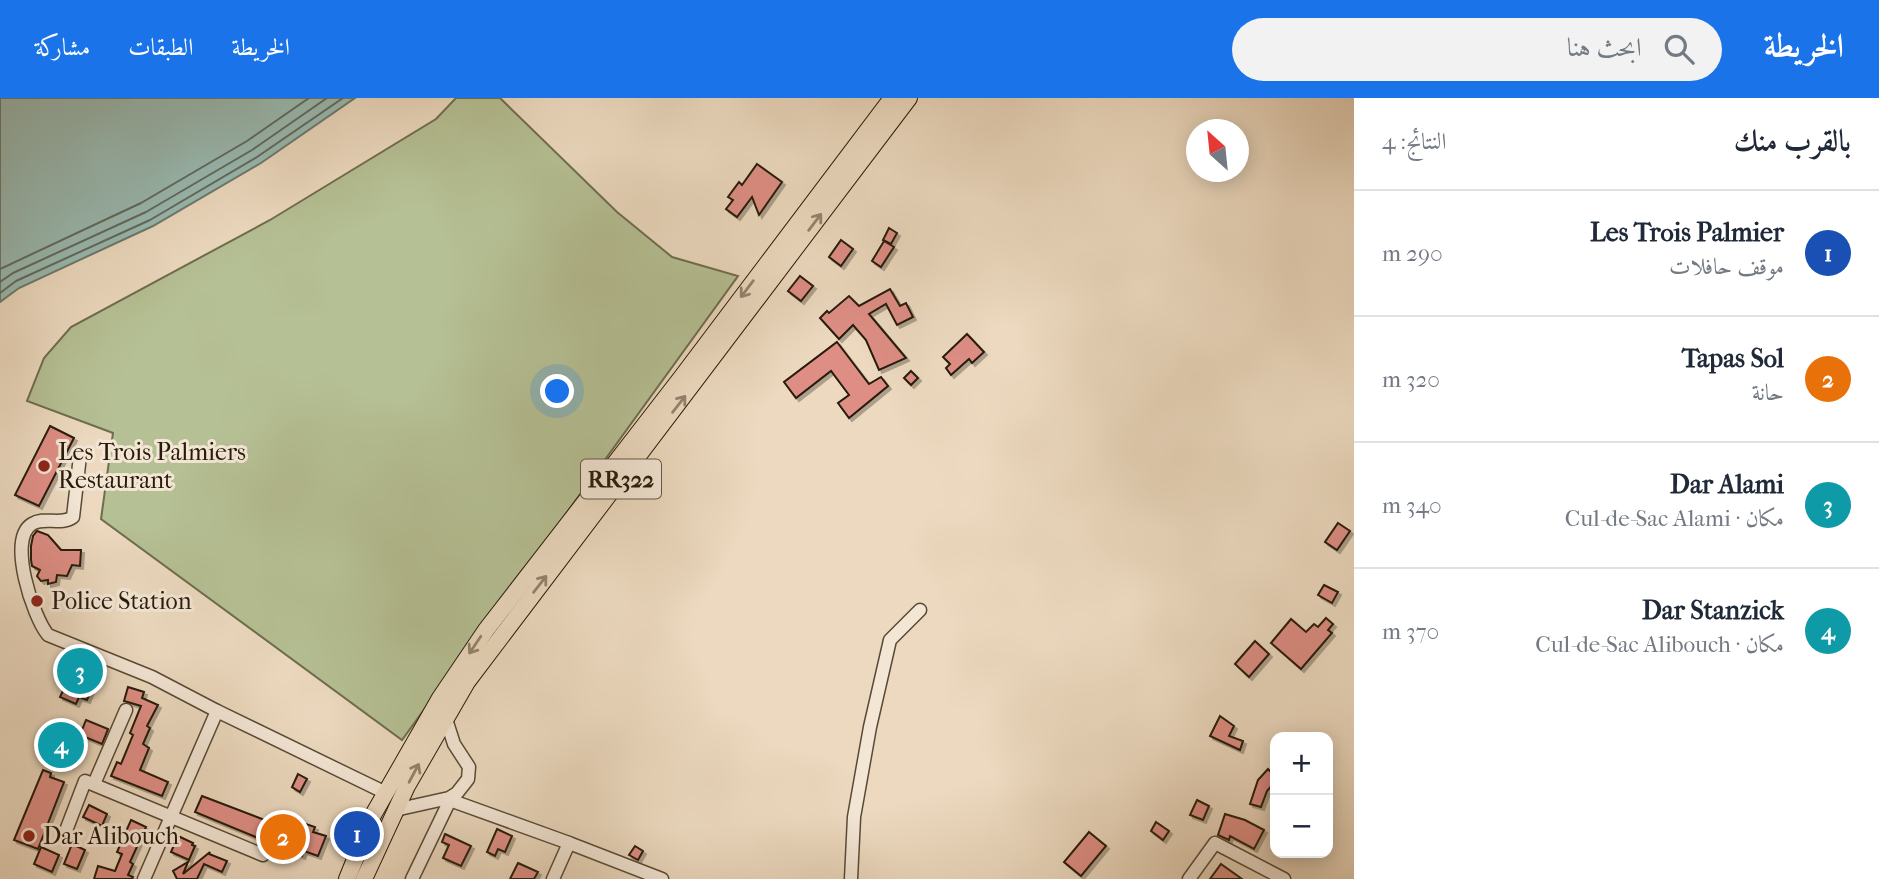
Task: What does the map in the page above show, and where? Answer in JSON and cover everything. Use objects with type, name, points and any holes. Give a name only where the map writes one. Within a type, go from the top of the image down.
[{"type":"main road","name":"RR322","points":[[347,879],[373,815],[440,698],[486,631],[891,98]]},
{"type":"main road","name":"RR322","points":[[364,879],[395,810],[445,716],[486,655],[909,98]]},
{"type":"street","points":[[80,456],[73,517],[64,522],[33,523],[22,536],[20,544],[24,573],[44,629],[55,639],[152,677],[386,793]]},
{"type":"street","points":[[851,879],[854,817],[870,727],[890,640],[920,610]]},
{"type":"street","points":[[94,785],[126,710]]},
{"type":"street","points":[[144,879],[169,816],[217,711]]},
{"type":"street","points":[[428,879],[414,876],[449,800],[468,779],[470,772],[454,744],[445,716]]},
{"type":"street","points":[[67,828],[85,781],[262,855]]},
{"type":"street","points":[[395,810],[424,802],[449,800],[569,842],[662,879]]},
{"type":"street","points":[[553,879],[569,842]]},
{"type":"street","points":[[1189,879],[1215,843],[1284,879]]},
{"type":"green space","points":[[456,98],[500,98],[617,212],[672,257],[738,276],[402,740],[101,519],[113,433],[27,401],[44,358],[71,327],[270,220],[436,119]]},
{"type":"water","points":[[0,98],[355,98],[261,163],[153,226],[19,288],[0,302]]},
{"type":"building","points":[[757,164],[782,182],[759,215],[752,197],[737,217],[726,209],[733,200],[728,197],[739,182],[742,185]]},
{"type":"building","points":[[889,228],[897,233],[891,244],[883,240]]},
{"type":"building","points":[[841,240],[853,249],[841,266],[829,257]]},
{"type":"building","points":[[884,241],[894,247],[881,267],[872,261]]},
{"type":"building","points":[[800,276],[813,286],[801,301],[788,291]]},
{"type":"building","points":[[890,289],[900,306],[906,303],[913,317],[897,325],[886,304],[869,314],[906,358],[879,370],[866,340],[853,325],[839,339],[820,318],[849,296],[859,306]]},
{"type":"building","points":[[967,334],[984,352],[972,363],[969,359],[951,375],[946,368],[950,364],[943,357]]},
{"type":"building","points":[[837,342],[869,384],[881,377],[888,386],[849,418],[838,403],[849,395],[831,371],[796,398],[784,382]]},
{"type":"building","points":[[911,371],[918,378],[911,385],[904,378]]},
{"type":"building","name":"Les Trois Palmiers Restaurant","points":[[50,426],[74,438],[39,506],[15,495]]},
{"type":"building","points":[[1338,523],[1350,531],[1337,550],[1325,542]]},
{"type":"building","points":[[37,531],[48,535],[61,550],[81,550],[80,566],[72,565],[67,576],[57,575],[56,582],[48,584],[48,580],[41,581],[37,576],[40,570],[32,566],[31,560],[33,536]]},
{"type":"building","points":[[1324,585],[1338,592],[1332,603],[1318,595]]},
{"type":"building","points":[[1326,618],[1333,624],[1328,630],[1332,633],[1301,669],[1271,643],[1291,619],[1306,632],[1314,624],[1318,627]]},
{"type":"building","points":[[1255,641],[1269,654],[1249,677],[1235,664]]},
{"type":"building","points":[[72,658],[94,669],[87,685],[92,688],[87,700],[79,697],[76,704],[60,697],[70,676],[65,674]]},
{"type":"building","points":[[128,687],[144,692],[142,698],[158,705],[147,726],[150,728],[143,744],[149,748],[140,770],[168,782],[162,796],[111,776],[117,762],[121,764],[141,706],[124,701]]},
{"type":"building","points":[[1220,716],[1234,726],[1229,736],[1243,741],[1240,750],[1210,736]]},
{"type":"building","points":[[86,720],[108,729],[102,744],[80,735]]},
{"type":"building","points":[[53,732],[77,741],[70,761],[47,754]]},
{"type":"building","points":[[1268,769],[1270,771],[1270,788],[1261,807],[1250,804],[1258,780]]},
{"type":"building","points":[[43,770],[51,773],[50,777],[64,782],[38,849],[14,840]]},
{"type":"building","points":[[298,774],[307,779],[300,792],[292,787]]},
{"type":"building","points":[[202,796],[296,832],[300,822],[315,827],[313,832],[326,836],[318,856],[304,851],[302,856],[195,812]]},
{"type":"building","points":[[1197,800],[1209,806],[1203,820],[1190,815]]},
{"type":"building","points":[[89,805],[107,814],[102,826],[83,817]]},
{"type":"building","points":[[1225,814],[1264,830],[1254,849],[1230,836],[1229,840],[1218,835]]},
{"type":"building","points":[[131,820],[146,827],[130,862],[133,864],[128,875],[133,877],[132,879],[94,879],[98,866],[115,871],[122,854],[117,852]]},
{"type":"building","points":[[1156,822],[1169,831],[1163,840],[1151,831]]},
{"type":"building","points":[[497,829],[512,836],[505,852],[498,849],[495,856],[487,852]]},
{"type":"building","points":[[1089,832],[1106,846],[1081,876],[1064,862]]},
{"type":"building","points":[[445,834],[471,846],[461,866],[443,858],[449,845],[442,842]]},
{"type":"building","points":[[178,836],[195,846],[189,860],[171,852]]},
{"type":"building","points":[[72,844],[85,850],[77,869],[64,864]]},
{"type":"building","points":[[635,846],[643,851],[638,860],[629,855]]},
{"type":"building","points":[[41,847],[59,855],[52,872],[34,864]]},
{"type":"building","points":[[210,852],[209,854],[227,861],[222,872],[204,864],[197,879],[177,879],[173,871],[188,862],[183,874]]},
{"type":"building","points":[[518,863],[538,872],[534,879],[510,879]]},
{"type":"building","points":[[1221,864],[1242,879],[1210,879]]},
{"type":"place","name":"Les Trois Palmiers Restaurant","points":[[44,466]]},
{"type":"place","name":"Police Station","points":[[37,601]]},
{"type":"place","name":"Dar Alami","points":[[80,671]]},
{"type":"place","name":"Dar Stanzick","points":[[61,745]]},
{"type":"place","name":"Les Trois Palmier","points":[[357,834]]},
{"type":"place","name":"Dar Alibouch","points":[[29,836]]},
{"type":"place","name":"Tapas Sol","points":[[283,837]]}]
